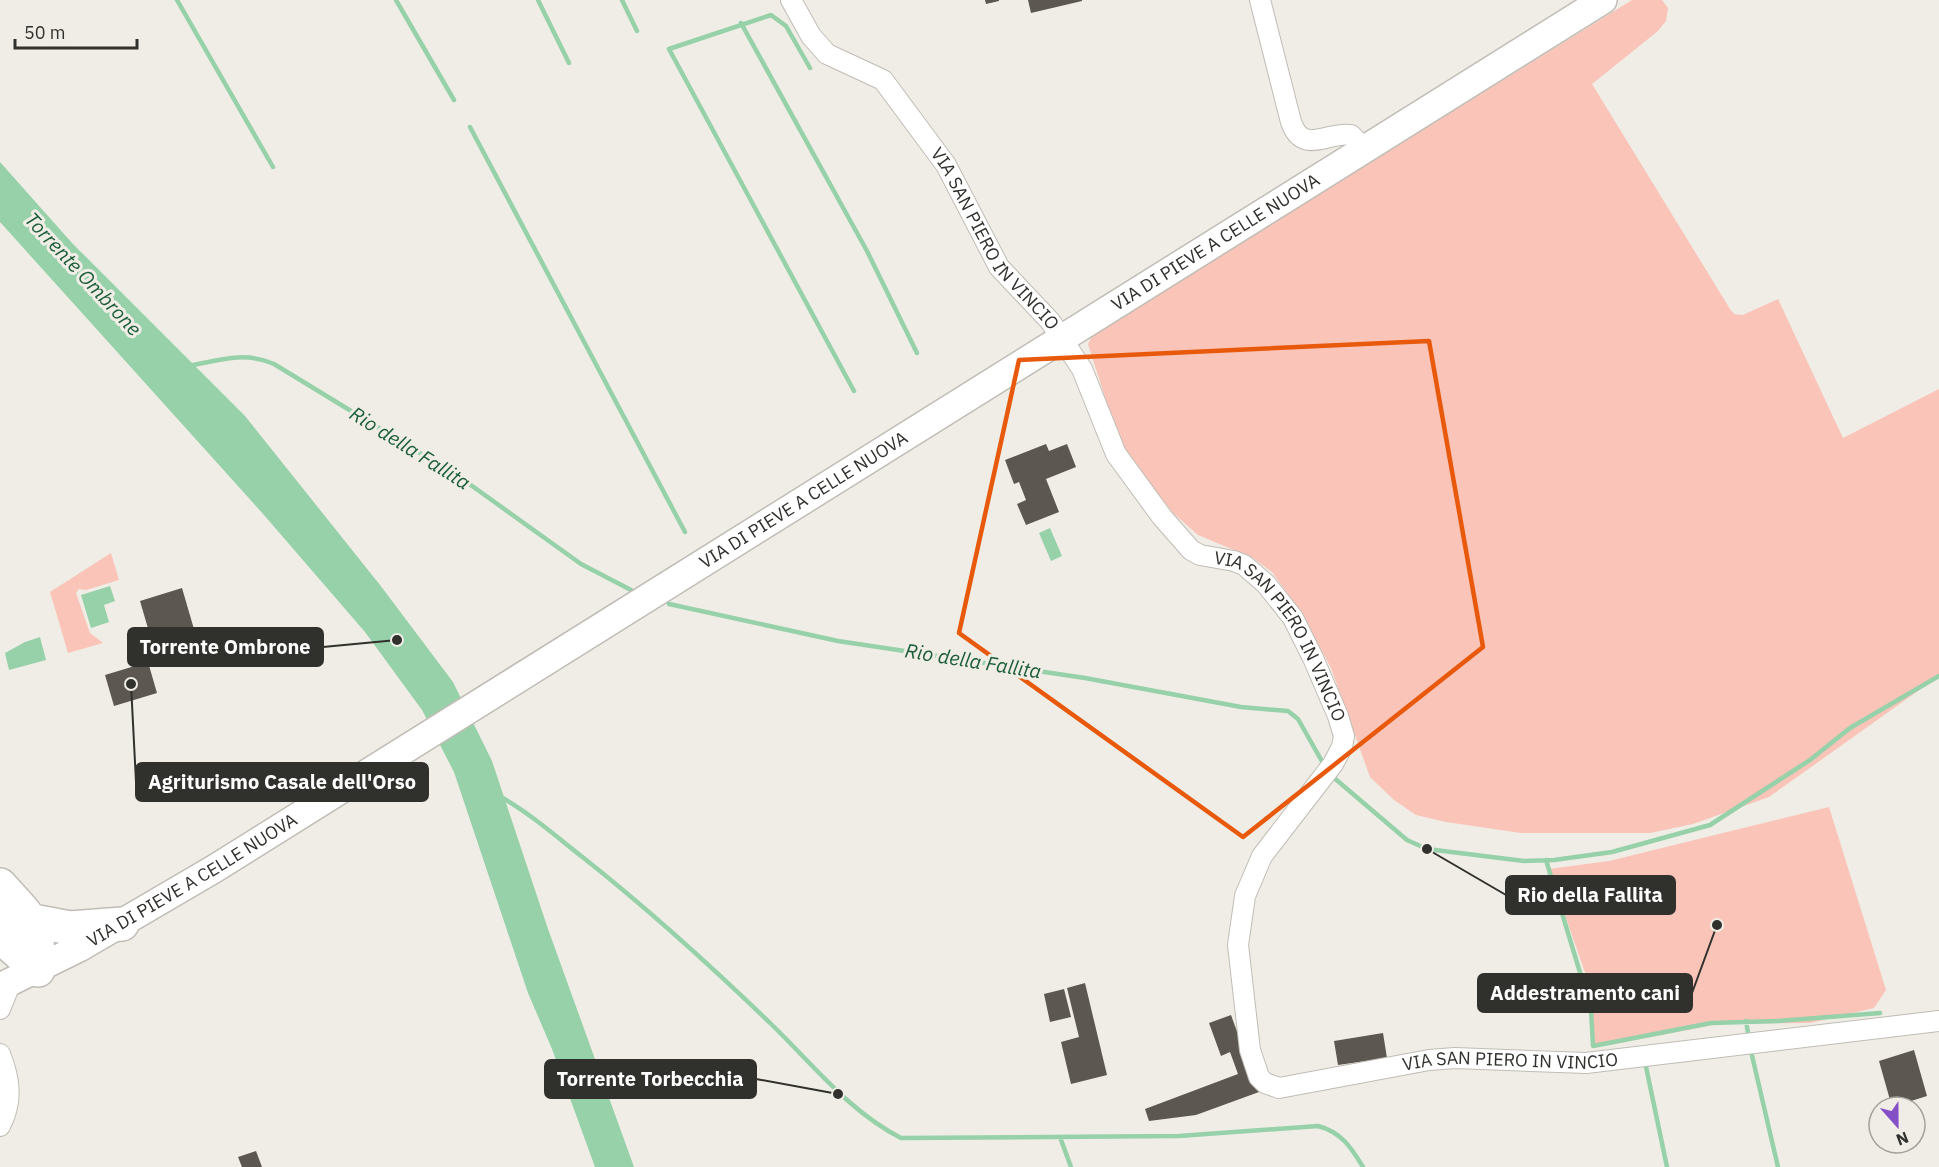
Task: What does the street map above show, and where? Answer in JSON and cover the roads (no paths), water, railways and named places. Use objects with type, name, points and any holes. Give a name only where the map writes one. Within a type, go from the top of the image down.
[{"type":"highway","points":[[0,885],[15,951],[16,980]]},
{"type":"highway","points":[[9,929],[122,924]]},
{"type":"main road","name":"VIA DI PIEVE A CELLE NUOVA","points":[[16,980],[122,924],[388,761],[1603,0]]},
{"type":"street","name":"VIA SAN PIERO IN VINCIO","points":[[792,0],[811,36],[827,54],[883,80],[946,165],[1004,274],[1050,321],[1090,385],[1112,444],[1123,463],[1191,550],[1244,565],[1276,595],[1304,638],[1344,736],[1338,756],[1262,856],[1241,912],[1238,945],[1250,1050],[1255,1067],[1264,1083],[1279,1089],[1289,1088],[1349,1073],[1455,1058],[1586,1063],[1939,1021]]},
{"type":"street","points":[[1260,0],[1279,79],[1296,133],[1311,140],[1347,134],[1355,137],[1366,150]]},
{"type":"street","points":[[0,1009],[16,980]]},
{"type":"street","points":[[0,1054],[10,1094],[8,1110],[0,1126]]},
{"type":"water","points":[[0,162],[72,243],[245,416],[380,585],[453,682],[492,761],[548,929],[634,1167],[595,1167],[552,1049],[528,993],[454,772],[422,710],[365,632],[264,515],[0,222]]},
{"type":"water","points":[[1050,528],[1062,556],[1051,561],[1039,533]]},
{"type":"water","points":[[110,586],[115,601],[104,605],[109,622],[91,628],[81,595]]},
{"type":"water","points":[[40,637],[46,660],[9,670],[5,653]]},
{"type":"waterway","points":[[177,0],[273,167]]},
{"type":"waterway","points":[[396,0],[454,100]]},
{"type":"waterway","points":[[538,0],[569,63]]},
{"type":"waterway","points":[[622,0],[637,31]]},
{"type":"waterway","points":[[810,68],[786,26],[771,15],[669,49],[854,391]]},
{"type":"waterway","points":[[741,23],[867,251],[917,353]]},
{"type":"waterway","points":[[470,127],[685,532]]},
{"type":"waterway","name":"Rio della Fallita","points":[[189,366],[242,357],[274,364],[461,478],[581,564],[631,590]]},
{"type":"waterway","name":"Rio della Fallita","points":[[669,604],[838,641],[1085,678],[1241,707],[1288,711],[1298,719],[1323,763]]},
{"type":"waterway","name":"Rio della Fallita","points":[[1333,777],[1407,840],[1427,849],[1524,861],[1554,860],[1612,852],[1710,825],[1810,760],[1850,728],[1939,676]]},
{"type":"waterway","points":[[501,797],[544,826],[679,938],[747,1001],[847,1100],[882,1127],[901,1138],[1179,1136],[1318,1126],[1333,1132],[1345,1141],[1363,1167]]},
{"type":"waterway","points":[[1546,860],[1591,1009],[1593,1046],[1711,1023],[1778,1021],[1880,1013]]},
{"type":"waterway","points":[[1746,1021],[1749,1039]]},
{"type":"waterway","points":[[1750,1047],[1778,1167]]},
{"type":"waterway","points":[[1645,1062],[1667,1167]]},
{"type":"waterway","points":[[1060,1137],[1071,1167]]},
{"type":"place","name":"Torrente Ombrone","points":[[397,640]]},
{"type":"place","name":"Agriturismo Casale dell'Orso","points":[[131,684]]},
{"type":"place","name":"Rio della Fallita","points":[[1427,849]]},
{"type":"place","name":"Addestramento cani","points":[[1717,925]]},
{"type":"place","name":"Torrente Torbecchia","points":[[838,1094]]}]
